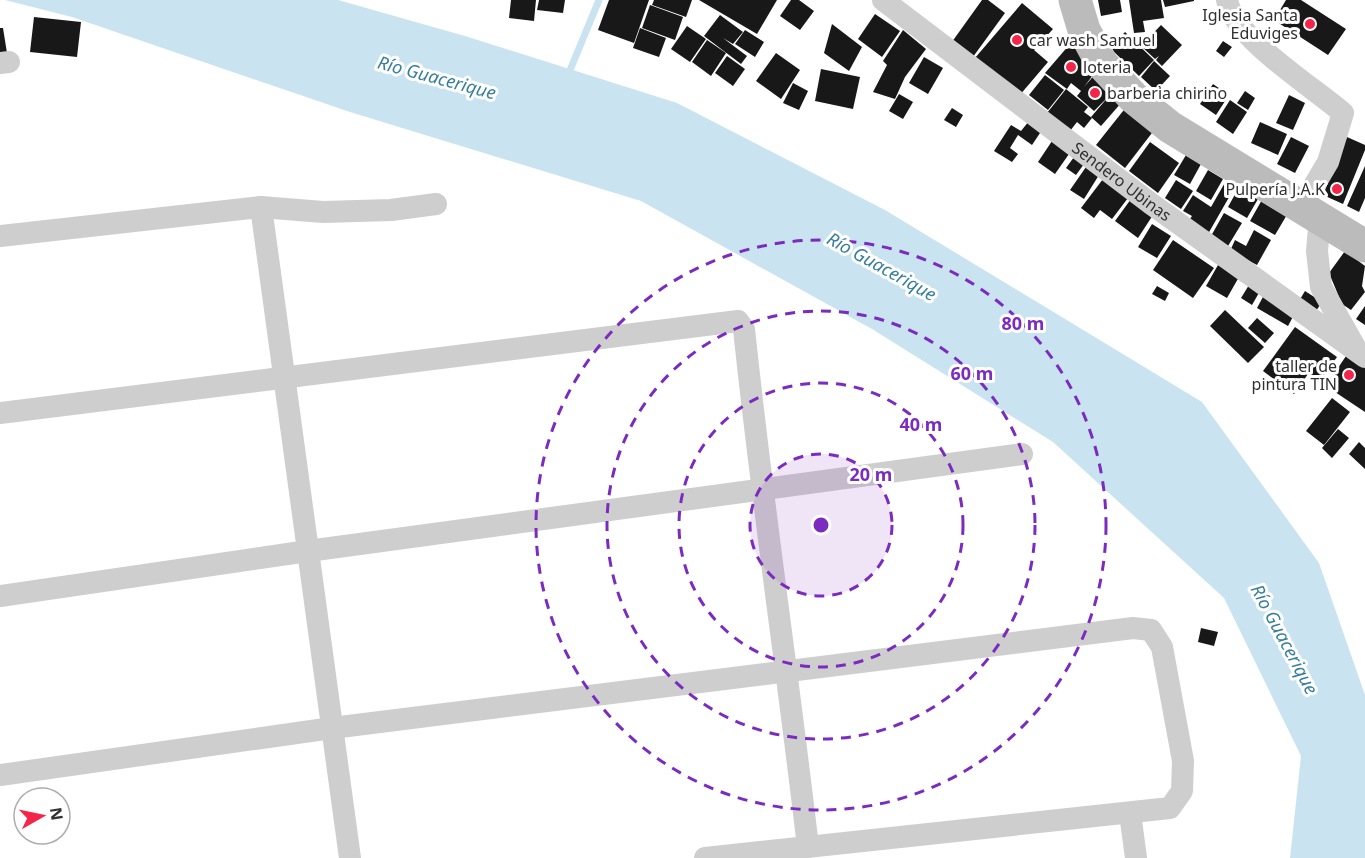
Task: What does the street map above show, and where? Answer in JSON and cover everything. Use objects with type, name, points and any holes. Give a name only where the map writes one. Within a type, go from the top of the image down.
[{"type":"street","name":"Sendero Ubinas","points":[[883,0],[1149,203],[1362,355]]},
{"type":"street","points":[[1075,0],[1084,30],[1102,64],[1134,98],[1170,127],[1365,246]]},
{"type":"street","points":[[1227,0],[1229,8],[1248,38],[1343,113],[1311,211],[1321,287],[1362,355]]},
{"type":"street","points":[[0,236],[261,207],[322,212],[391,210],[436,204]]},
{"type":"street","points":[[261,207],[350,858]]},
{"type":"street","points":[[0,413],[738,321],[744,330],[761,491],[788,672],[808,847]]},
{"type":"street","points":[[0,596],[308,551],[1022,454]]},
{"type":"street","points":[[0,775],[332,728],[1114,630],[1133,628],[1151,630],[1162,647],[1183,761],[1182,791],[1170,808],[705,858]]},
{"type":"street","points":[[1130,813],[1136,858]]},
{"type":"water","name":"Río Guacerique","points":[[5,0],[338,0],[465,36],[677,103],[885,210],[1202,402],[1319,563],[1365,695],[1365,858],[1290,858],[1301,756],[1224,598],[1053,442],[872,329],[641,201],[350,112],[72,17]]},
{"type":"building","points":[[511,0],[536,0],[534,21],[509,18]]},
{"type":"building","points":[[539,0],[565,0],[563,13],[537,10]]},
{"type":"building","points":[[609,0],[649,0],[634,43],[598,30]]},
{"type":"building","points":[[654,0],[692,0],[686,17],[652,5]]},
{"type":"building","points":[[699,0],[777,0],[757,34]]},
{"type":"building","points":[[791,0],[799,0],[814,11],[800,30],[780,16]]},
{"type":"building","points":[[982,0],[988,0],[1005,13],[970,61],[949,46]]},
{"type":"building","points":[[1098,0],[1120,0],[1122,12],[1101,16]]},
{"type":"building","points":[[1129,0],[1161,0],[1164,18],[1143,21],[1145,32],[1134,33]]},
{"type":"building","points":[[1163,0],[1194,0],[1194,1],[1165,7]]},
{"type":"building","name":"Iglesia Santa Eduviges","points":[[1286,0],[1301,0],[1346,29],[1328,55],[1274,20]]},
{"type":"building","name":"car wash Samuel","points":[[1022,3],[1053,29],[1034,50],[1048,62],[1019,96],[975,58]]},
{"type":"building","points":[[650,5],[683,17],[675,40],[642,28]]},
{"type":"building","points":[[875,14],[900,31],[882,57],[858,39]]},
{"type":"building","points":[[720,15],[743,32],[733,44],[723,38],[747,56],[741,64],[704,36]]},
{"type":"building","points":[[34,17],[81,22],[77,57],[30,52]]},
{"type":"building","points":[[832,24],[862,47],[849,71],[824,53]]},
{"type":"building","points":[[1161,25],[1182,45],[1162,66],[1156,60],[1159,56],[1155,59],[1141,46]]},
{"type":"building","points":[[687,26],[706,39],[690,62],[671,49]]},
{"type":"building","points":[[0,28],[3,28],[7,53],[0,54]]},
{"type":"building","points":[[640,28],[666,38],[659,57],[633,48]]},
{"type":"building","points":[[745,30],[764,42],[755,57],[735,44]]},
{"type":"building","points":[[903,30],[926,49],[905,77],[895,99],[873,92],[887,65],[883,61]]},
{"type":"building","points":[[1125,32],[1154,60],[1139,76],[1110,48]]},
{"type":"building","points":[[1076,37],[1096,71],[1084,87],[1097,72],[1122,102],[1101,126],[1091,117],[1109,96],[1094,111],[1077,96],[1081,91],[1071,83],[1067,89],[1045,73]]},
{"type":"building","points":[[707,40],[726,53],[711,76],[692,62]]},
{"type":"building","points":[[1223,41],[1232,47],[1224,57],[1216,51]]},
{"type":"building","points":[[776,53],[800,70],[781,99],[756,81]]},
{"type":"building","points":[[727,56],[745,69],[733,86],[715,73]]},
{"type":"building","points":[[924,57],[943,68],[928,94],[909,83]]},
{"type":"building","points":[[1154,61],[1170,76],[1156,91],[1141,77]]},
{"type":"building","points":[[821,69],[860,77],[853,109],[815,101]]},
{"type":"building","points":[[1045,75],[1064,90],[1048,110],[1029,95]]},
{"type":"building","points":[[793,83],[808,91],[799,110],[783,103]]},
{"type":"building","points":[[1213,84],[1229,95],[1216,115],[1200,104]]},
{"type":"building","points":[[1066,89],[1088,107],[1084,112],[1092,118],[1084,128],[1077,122],[1070,131],[1047,113]]},
{"type":"building","points":[[1245,91],[1255,98],[1248,110],[1237,103]]},
{"type":"building","points":[[899,94],[913,102],[903,119],[889,111]]},
{"type":"building","points":[[1289,95],[1305,103],[1293,130],[1276,123]]},
{"type":"building","points":[[1230,100],[1247,112],[1233,134],[1216,122]]},
{"type":"building","points":[[1127,106],[1155,129],[1125,168],[1096,145]]},
{"type":"building","points":[[952,108],[963,115],[956,127],[944,120]]},
{"type":"building","points":[[1029,121],[1042,130],[1032,145],[1018,135],[1010,148],[1018,154],[1012,162],[994,151],[1011,125],[1021,131]]},
{"type":"building","points":[[1260,122],[1287,134],[1278,155],[1251,143]]},
{"type":"building","points":[[1291,137],[1309,146],[1295,173],[1277,164]]},
{"type":"building","points":[[1347,137],[1365,145],[1365,150],[1343,204],[1323,195]]},
{"type":"building","points":[[1052,141],[1069,154],[1055,174],[1038,162]]},
{"type":"building","points":[[1150,142],[1179,163],[1158,193],[1129,171]]},
{"type":"building","points":[[1186,155],[1201,164],[1190,184],[1174,175]]},
{"type":"building","points":[[1074,157],[1084,164],[1076,175],[1066,168]]},
{"type":"building","points":[[1365,166],[1365,198],[1359,212],[1347,206]]},
{"type":"building","points":[[1086,167],[1099,175],[1084,199],[1070,190]]},
{"type":"building","points":[[1208,170],[1223,179],[1211,200],[1196,191]]},
{"type":"building","points":[[1103,179],[1128,198],[1112,219],[1100,210],[1094,218],[1081,208]]},
{"type":"building","points":[[1227,179],[1236,185],[1208,234],[1188,222],[1192,216],[1183,211],[1193,195],[1211,207]]},
{"type":"building","points":[[1176,180],[1193,191],[1181,209],[1165,198]]},
{"type":"building","points":[[1239,187],[1258,199],[1247,218],[1228,207]]},
{"type":"building","points":[[1263,198],[1288,213],[1275,235],[1250,221]]},
{"type":"building","points":[[1131,199],[1153,215],[1138,238],[1115,221]]},
{"type":"building","points":[[1224,213],[1242,223],[1228,246],[1211,236]]},
{"type":"building","points":[[1152,224],[1171,236],[1157,258],[1138,247]]},
{"type":"building","points":[[1254,230],[1271,240],[1257,265],[1230,251],[1235,240],[1246,246]]},
{"type":"building","points":[[1173,240],[1214,268],[1193,298],[1153,270]]},
{"type":"building","points":[[1345,251],[1365,266],[1362,286],[1365,292],[1351,310],[1342,304],[1329,273]]},
{"type":"building","points":[[1218,265],[1239,277],[1227,298],[1206,286]]},
{"type":"building","points":[[1249,285],[1260,291],[1252,305],[1241,298]]},
{"type":"building","points":[[1157,286],[1169,293],[1165,301],[1152,294]]},
{"type":"building","points":[[1305,291],[1322,302],[1316,311],[1299,301]]},
{"type":"building","points":[[1264,295],[1295,313],[1288,326],[1257,308]]},
{"type":"building","points":[[1365,306],[1365,325],[1356,319]]},
{"type":"building","points":[[1225,310],[1264,347],[1248,363],[1210,326]]},
{"type":"building","points":[[1257,318],[1274,333],[1265,343],[1248,328]]},
{"type":"building","points":[[1295,327],[1337,357],[1319,382],[1308,374],[1294,394],[1263,371]]},
{"type":"building","name":"taller de pintura TIN","points":[[1348,353],[1365,364],[1365,412],[1326,386]]},
{"type":"building","points":[[1332,398],[1350,412],[1324,445],[1306,431]]},
{"type":"building","points":[[1338,429],[1349,438],[1332,458],[1322,448]]},
{"type":"building","points":[[1359,442],[1365,448],[1365,469],[1349,454]]},
{"type":"building","points":[[1201,628],[1218,632],[1214,646],[1198,642]]},
{"type":"waterway","points":[[568,75],[599,0]]},
{"type":"place","name":"Iglesia Santa Eduviges","points":[[1310,24]]},
{"type":"place","name":"car wash Samuel","points":[[1017,40]]},
{"type":"place","name":"loteria","points":[[1071,67]]},
{"type":"place","name":"barberia chirino","points":[[1095,93]]},
{"type":"place","name":"Pulpería J.A.K","points":[[1337,189]]},
{"type":"place","name":"taller de pintura TIN","points":[[1349,375]]}]
